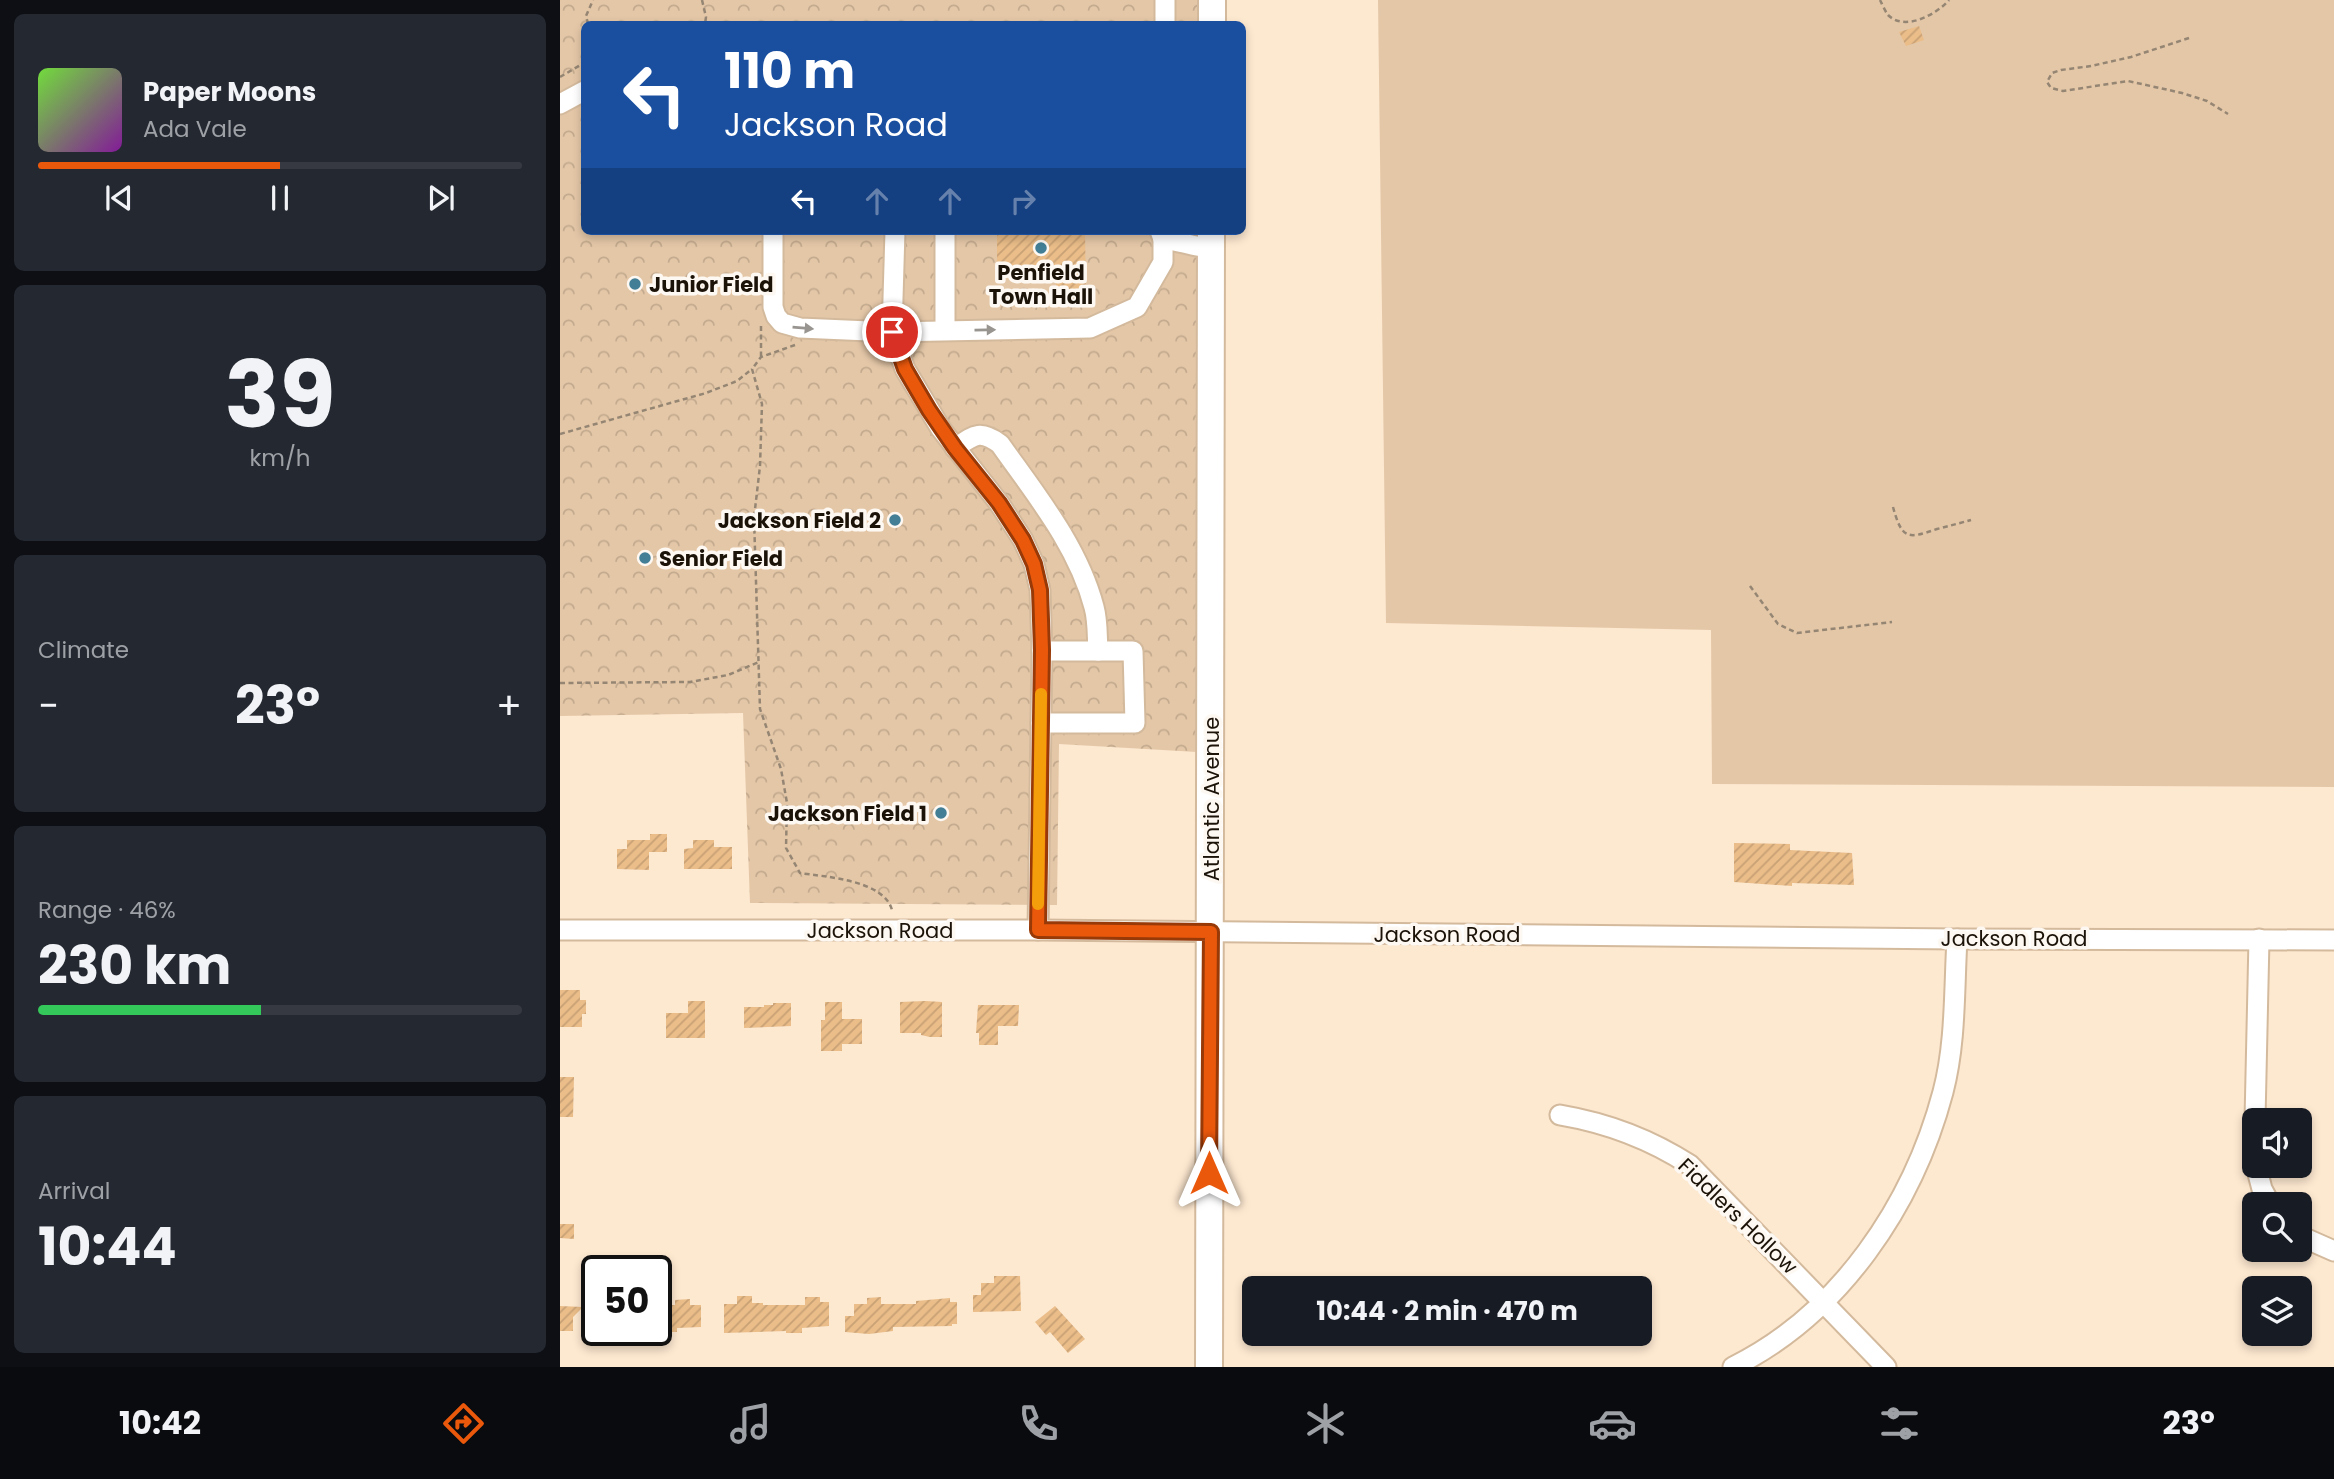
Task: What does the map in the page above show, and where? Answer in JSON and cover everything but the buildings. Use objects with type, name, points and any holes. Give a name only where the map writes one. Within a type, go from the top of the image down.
[{"type":"main road","points":[[1212,0],[1212,21]]},
{"type":"main road","name":"Atlantic Avenue","points":[[1205,242],[1211,932],[1209,1367]]},
{"type":"street","points":[[1165,0],[1165,21]]},
{"type":"street","points":[[560,104],[581,92]]},
{"type":"street","points":[[773,235],[773,307],[782,323],[800,328],[892,332],[1090,328],[1137,307],[1163,262],[1162,239],[1205,242]]},
{"type":"street","points":[[895,235],[892,332],[905,369],[941,429],[999,503],[1023,540],[1034,564],[1040,590],[1042,650],[1038,930]]},
{"type":"street","points":[[945,235],[945,330]]},
{"type":"street","points":[[955,448],[979,434],[989,436],[1000,444],[1052,517],[1083,573],[1095,610],[1098,651]]},
{"type":"street","points":[[1041,723],[1135,723],[1133,651],[1042,650]]},
{"type":"street","name":"Jackson Road","points":[[560,930],[1038,930],[2334,940]]},
{"type":"street","points":[[1733,1367],[1786,1334],[1824,1301],[1859,1263],[1892,1216],[1912,1180],[1944,1090],[1952,1039],[1957,939]]},
{"type":"street","points":[[2255,1108],[2259,939]]},
{"type":"street","name":"Fiddlers Hollow","points":[[1560,1115],[1588,1120],[1659,1145],[1690,1165],[1886,1367]]},
{"type":"street","points":[[2312,1241],[2334,1251]]},
{"type":"path","points":[[587,21],[586,16],[593,0]]},
{"type":"path","points":[[702,0],[705,21]]},
{"type":"path","points":[[1880,0],[1889,16],[1900,21],[1938,12],[1949,0]]},
{"type":"path","points":[[2189,38],[2118,60],[2060,69],[2052,73],[2047,82],[2051,88],[2063,91],[2128,81],[2207,101],[2228,114]]},
{"type":"path","points":[[560,77],[581,65]]},
{"type":"path","points":[[560,434],[706,393],[737,381],[752,369],[761,357],[799,344]]},
{"type":"path","points":[[752,369],[762,404],[760,466],[754,518],[760,709],[788,803],[786,848],[800,873],[864,886],[880,894],[891,905],[892,910]]},
{"type":"path","points":[[1893,507],[1897,524],[1907,534],[1918,537],[1971,520]]},
{"type":"path","points":[[1750,586],[1778,624],[1797,633],[1892,622]]},
{"type":"path","points":[[560,683],[690,682],[728,675],[759,662]]},
{"type":"green space","points":[[560,0],[1203,0],[1203,21],[581,21],[581,235],[1201,235],[1197,752],[1059,744],[1057,905],[750,903],[743,713],[560,716]]},
{"type":"green space","points":[[1378,0],[2334,0],[2334,787],[1712,784],[1711,630],[1386,623]]},
{"type":"slow traffic","points":[[1038,904],[1041,694]]},
{"type":"place","name":"Penfield Town Hall","points":[[1041,248]]},
{"type":"place","name":"Junior Field","points":[[635,284]]},
{"type":"place","name":"Jackson Field 2","points":[[895,520]]},
{"type":"place","name":"Senior Field","points":[[645,558]]},
{"type":"place","name":"Jackson Field 1","points":[[941,813]]},
{"type":"route","points":[[892,332],[905,369],[929,410],[999,503],[1023,540],[1034,564],[1040,590],[1042,650],[1038,930],[1211,932],[1209,1173]]}]
